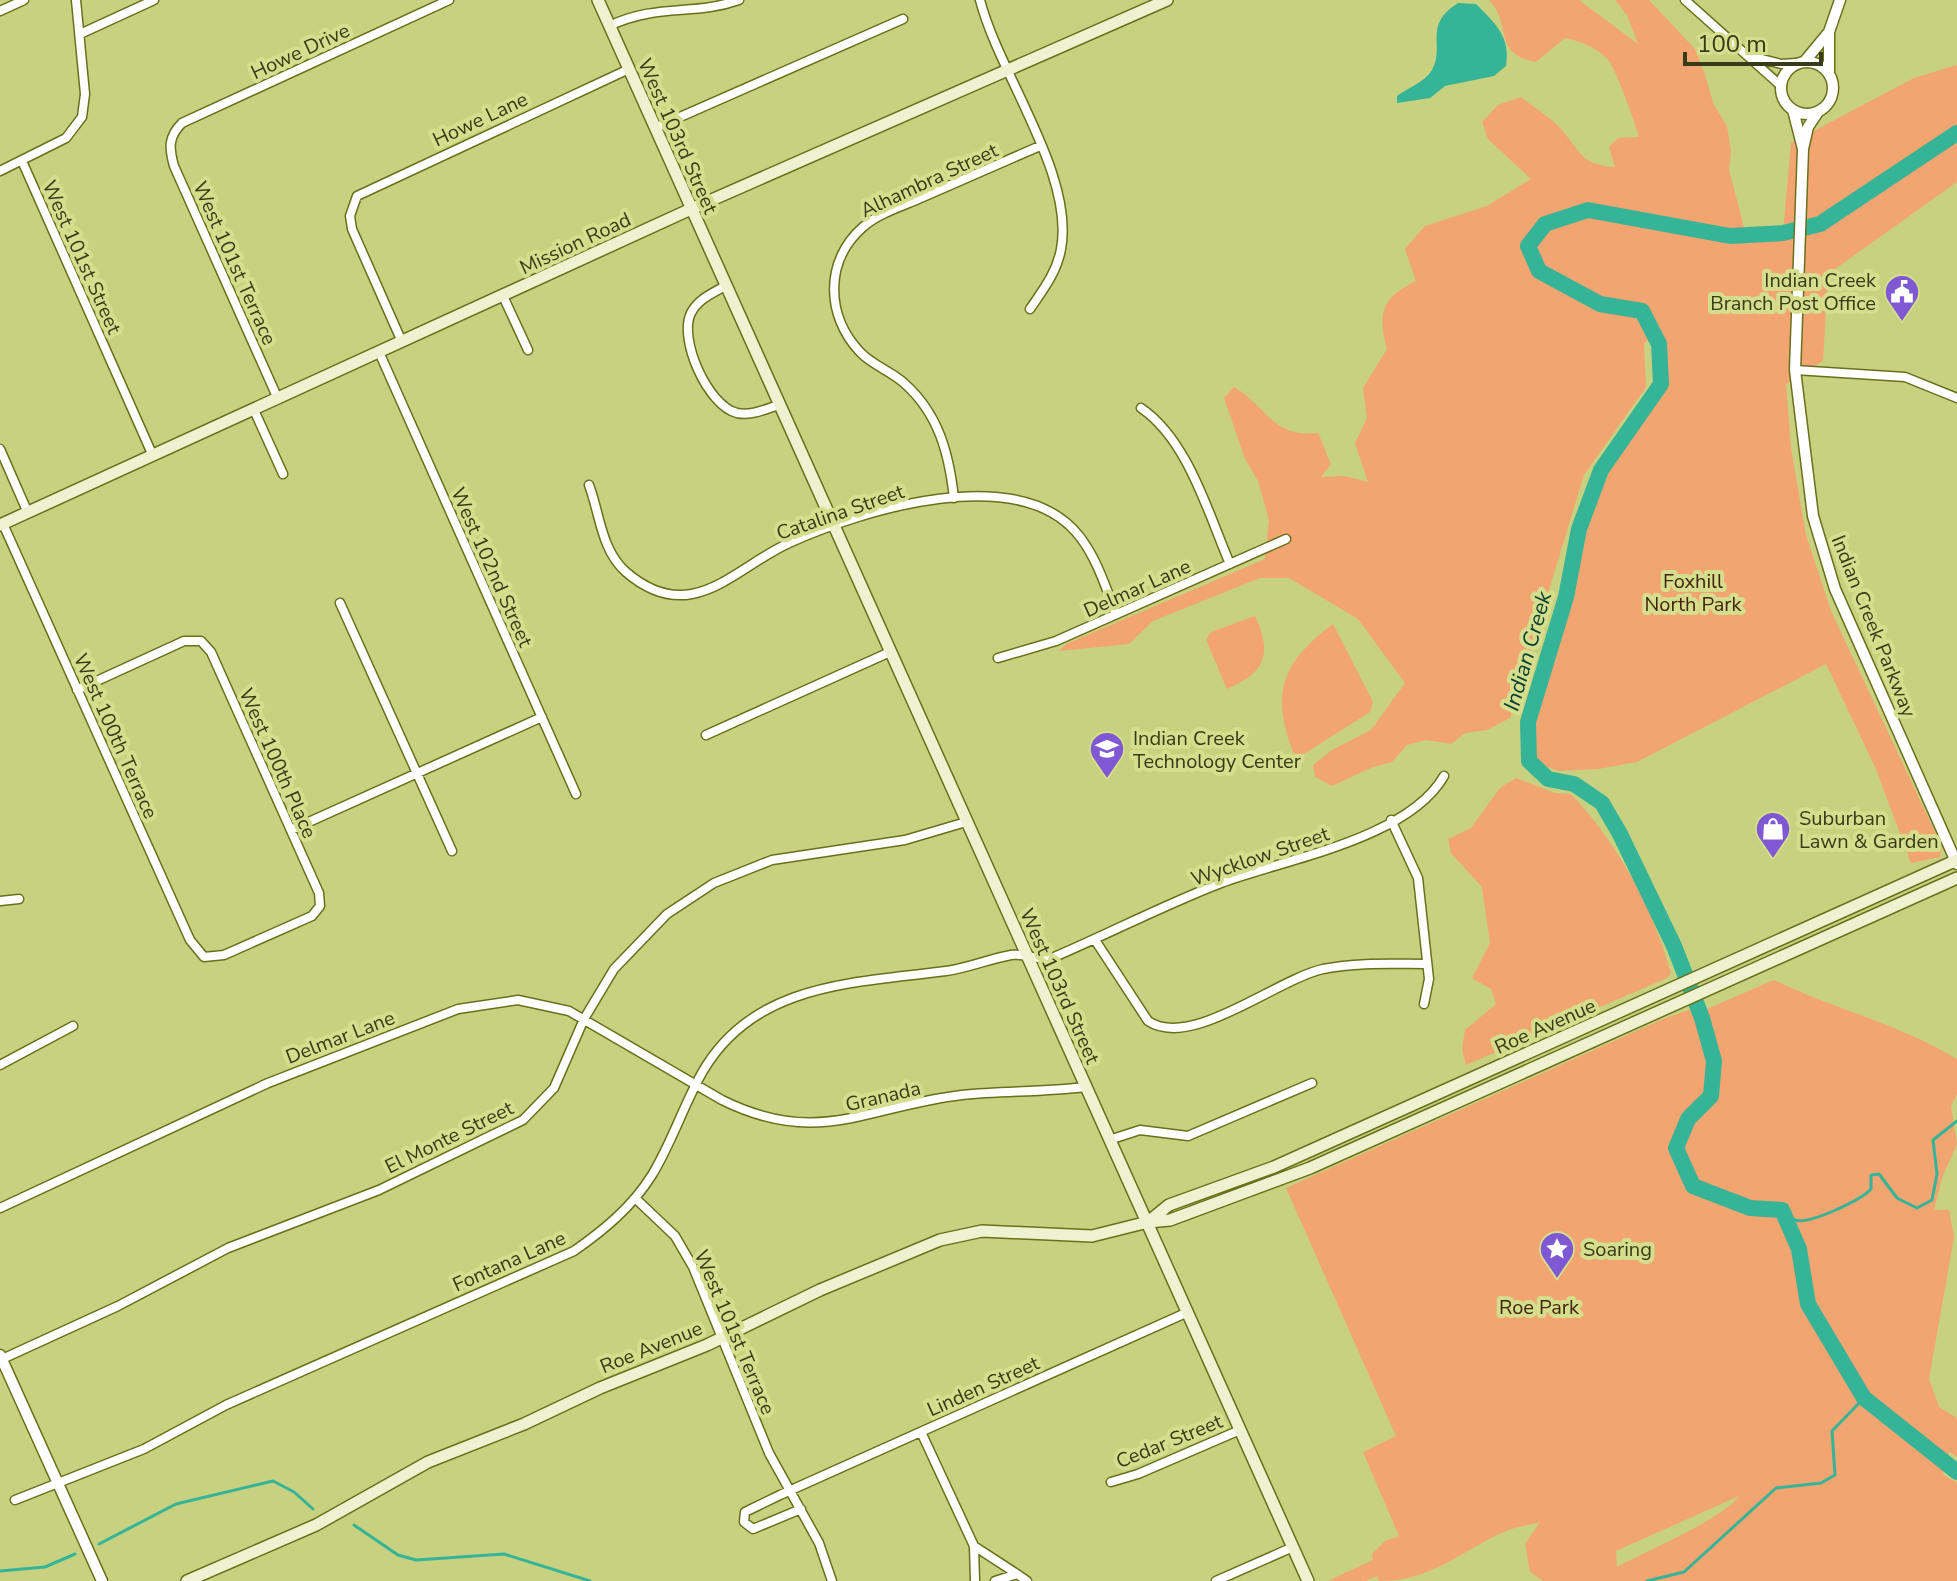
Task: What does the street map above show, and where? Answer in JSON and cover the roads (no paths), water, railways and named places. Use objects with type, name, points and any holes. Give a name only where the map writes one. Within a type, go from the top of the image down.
[{"type":"main road","name":"West 103rd Street","points":[[598,0],[1308,1581]]},
{"type":"main road","name":"Mission Road","points":[[1,525],[691,209],[1167,0]]},
{"type":"main road","name":"Roe Avenue","points":[[1148,1222],[1169,1205],[1274,1167],[1956,862]]},
{"type":"main road","name":"Roe Avenue","points":[[187,1581],[316,1525],[428,1462],[719,1339],[864,1270],[963,1233],[1092,1236],[1148,1222],[1170,1220],[1288,1177],[1957,878]]},
{"type":"main road","points":[[1479,1075],[1482,1091]]},
{"type":"street","points":[[0,11],[24,0]]},
{"type":"street","name":"West 101st Street","points":[[76,0],[85,94],[82,117],[66,138],[22,161],[153,456]]},
{"type":"street","points":[[80,34],[154,0]]},
{"type":"street","name":"Howe Drive","points":[[171,139],[182,123],[449,0]]},
{"type":"street","points":[[609,26],[637,13],[722,6],[739,0]]},
{"type":"street","points":[[980,0],[1059,198],[1063,230],[1056,267],[1030,309]]},
{"type":"street","points":[[1685,0],[1780,85],[1785,103],[1793,110],[1809,114],[1818,112],[1831,99],[1834,90],[1829,72],[1829,32],[1840,0]]},
{"type":"street","points":[[655,128],[903,19]]},
{"type":"street","points":[[1780,85],[1783,76],[1829,32]]},
{"type":"street","points":[[1749,56],[1781,64],[1814,62],[1829,72]]},
{"type":"street","name":"Howe Lane","points":[[402,342],[352,229],[352,207],[367,189],[629,69]]},
{"type":"street","name":"Indian Creek Parkway","points":[[1793,110],[1803,149]]},
{"type":"street","name":"Indian Creek Parkway","points":[[1818,112],[1808,127],[1803,149],[1795,338],[1795,370],[1806,477],[1826,562],[1956,862]]},
{"type":"street","name":"West 101st Terrace","points":[[171,139],[169,150],[174,166],[278,399]]},
{"type":"street","name":"Alhambra Street","points":[[954,498],[949,459],[933,419],[906,385],[864,356],[840,326],[834,300],[837,267],[847,244],[874,219],[1040,146]]},
{"type":"street","points":[[0,171],[22,161]]},
{"type":"street","points":[[725,286],[700,300],[688,323],[689,346],[716,400],[736,413],[748,414],[779,405]]},
{"type":"street","points":[[503,296],[528,350]]},
{"type":"street","name":"West 102nd Street","points":[[379,352],[576,794]]},
{"type":"street","points":[[1795,370],[1905,377],[1957,398]]},
{"type":"street","points":[[1141,408],[1163,426],[1178,450],[1230,564]]},
{"type":"street","points":[[254,410],[283,474]]},
{"type":"street","points":[[0,449],[28,513]]},
{"type":"street","name":"Catalina Street","points":[[589,485],[604,538],[615,559],[638,581],[661,590],[689,594],[720,587],[786,545],[834,527],[919,503],[954,498],[1009,498],[1056,516],[1080,536],[1096,564],[1116,614]]},
{"type":"street","name":"West 100th Terrace","points":[[1,525],[190,940],[204,957]]},
{"type":"street","name":"Delmar Lane","points":[[998,658],[1056,641],[1286,539]]},
{"type":"street","points":[[340,603],[452,851]]},
{"type":"street","name":"West 100th Place","points":[[77,690],[184,641],[201,641],[211,652],[319,893],[320,906],[312,916],[224,955],[204,957]]},
{"type":"street","points":[[706,735],[890,652]]},
{"type":"street","points":[[291,830],[542,717]]},
{"type":"street","name":"Wycklow Street","points":[[1028,958],[1052,958],[1218,884],[1344,845],[1428,798],[1444,776]]},
{"type":"street","points":[[1391,820],[1418,878],[1429,979],[1424,1004]]},
{"type":"street","name":"El Monte Street","points":[[1,1358],[130,1301],[228,1248],[379,1190],[513,1126],[549,1096],[584,1019],[614,969],[650,928],[714,883],[772,860],[905,840],[966,822]]},
{"type":"street","points":[[0,901],[19,899]]},
{"type":"street","points":[[1095,940],[1148,1021],[1160,1029],[1174,1031],[1195,1026],[1281,984],[1322,970],[1357,965],[1427,964]]},
{"type":"street","name":"Fontana Lane","points":[[15,1500],[144,1449],[215,1410],[355,1346],[555,1262],[599,1234],[635,1198],[651,1176],[696,1084],[718,1050],[736,1032],[776,1003],[799,993],[850,982],[960,969],[1016,954],[1028,958]]},
{"type":"street","name":"Delmar Lane","points":[[0,1208],[46,1190],[268,1083],[458,1009],[518,1000],[560,1008],[696,1084]]},
{"type":"street","points":[[0,1065],[73,1026]]},
{"type":"street","points":[[1109,1140],[1140,1130],[1188,1136],[1312,1083]]},
{"type":"street","name":"Granada","points":[[696,1084],[743,1110],[809,1124],[849,1121],[961,1096],[1040,1093],[1085,1087]]},
{"type":"street","name":"West 101st Terrace","points":[[635,1198],[665,1225],[684,1251],[769,1453],[819,1543],[832,1581]]},
{"type":"street","name":"Linden Street","points":[[791,1490],[1188,1312]]},
{"type":"street","points":[[1,1358],[102,1581]]},
{"type":"street","name":"Cedar Street","points":[[1111,1482],[1138,1474],[1240,1430]]},
{"type":"street","points":[[921,1432],[974,1546],[975,1581]]},
{"type":"street","points":[[791,1490],[745,1512],[744,1522],[753,1529],[801,1509]]},
{"type":"street","points":[[974,1546],[1027,1581]]},
{"type":"street","points":[[1216,1581],[1293,1547]]},
{"type":"street","points":[[995,1581],[1017,1574]]},
{"type":"water","points":[[1458,3],[1476,4],[1495,24],[1504,39],[1506,66],[1494,76],[1445,86],[1430,98],[1397,103],[1397,96],[1421,82],[1432,70],[1441,20]]},
{"type":"waterway","name":"Indian Creek","points":[[1957,133],[1820,224],[1783,233],[1730,236],[1588,210],[1545,224],[1528,246],[1539,271],[1600,304],[1642,311],[1659,344],[1661,384],[1601,470],[1579,529],[1566,597],[1528,722],[1529,761],[1548,779],[1574,784],[1602,803],[1674,946],[1702,1018],[1714,1061],[1711,1096],[1688,1119],[1676,1148],[1693,1186],[1750,1208],[1782,1210],[1799,1249],[1808,1304],[1864,1398],[1957,1472]]},
{"type":"waterway","points":[[1784,1213],[1802,1221],[1834,1210],[1865,1194],[1871,1189],[1871,1175],[1879,1174],[1897,1198],[1917,1208],[1932,1200],[1937,1174],[1933,1140],[1957,1121]]},
{"type":"waterway","points":[[1647,1581],[1684,1572],[1776,1488],[1821,1483],[1835,1475],[1832,1431],[1864,1398]]},
{"type":"waterway","points":[[99,1544],[176,1504],[273,1481],[294,1492],[313,1509]]},
{"type":"waterway","points":[[354,1525],[398,1555],[416,1560],[504,1554],[590,1581]]},
{"type":"waterway","points":[[0,1571],[45,1567],[75,1554]]},
{"type":"place","name":"Indian Creek Branch Post Office","points":[[1902,323]]},
{"type":"place","name":"Indian Creek Technology Center","points":[[1107,780]]},
{"type":"place","name":"Suburban Lawn & Garden","points":[[1773,860]]},
{"type":"place","name":"Soaring","points":[[1557,1280]]},
{"type":"park label","name":"Foxhill North Park","points":[[1693,592]]},
{"type":"park label","name":"Roe Park","points":[[1539,1307]]}]
